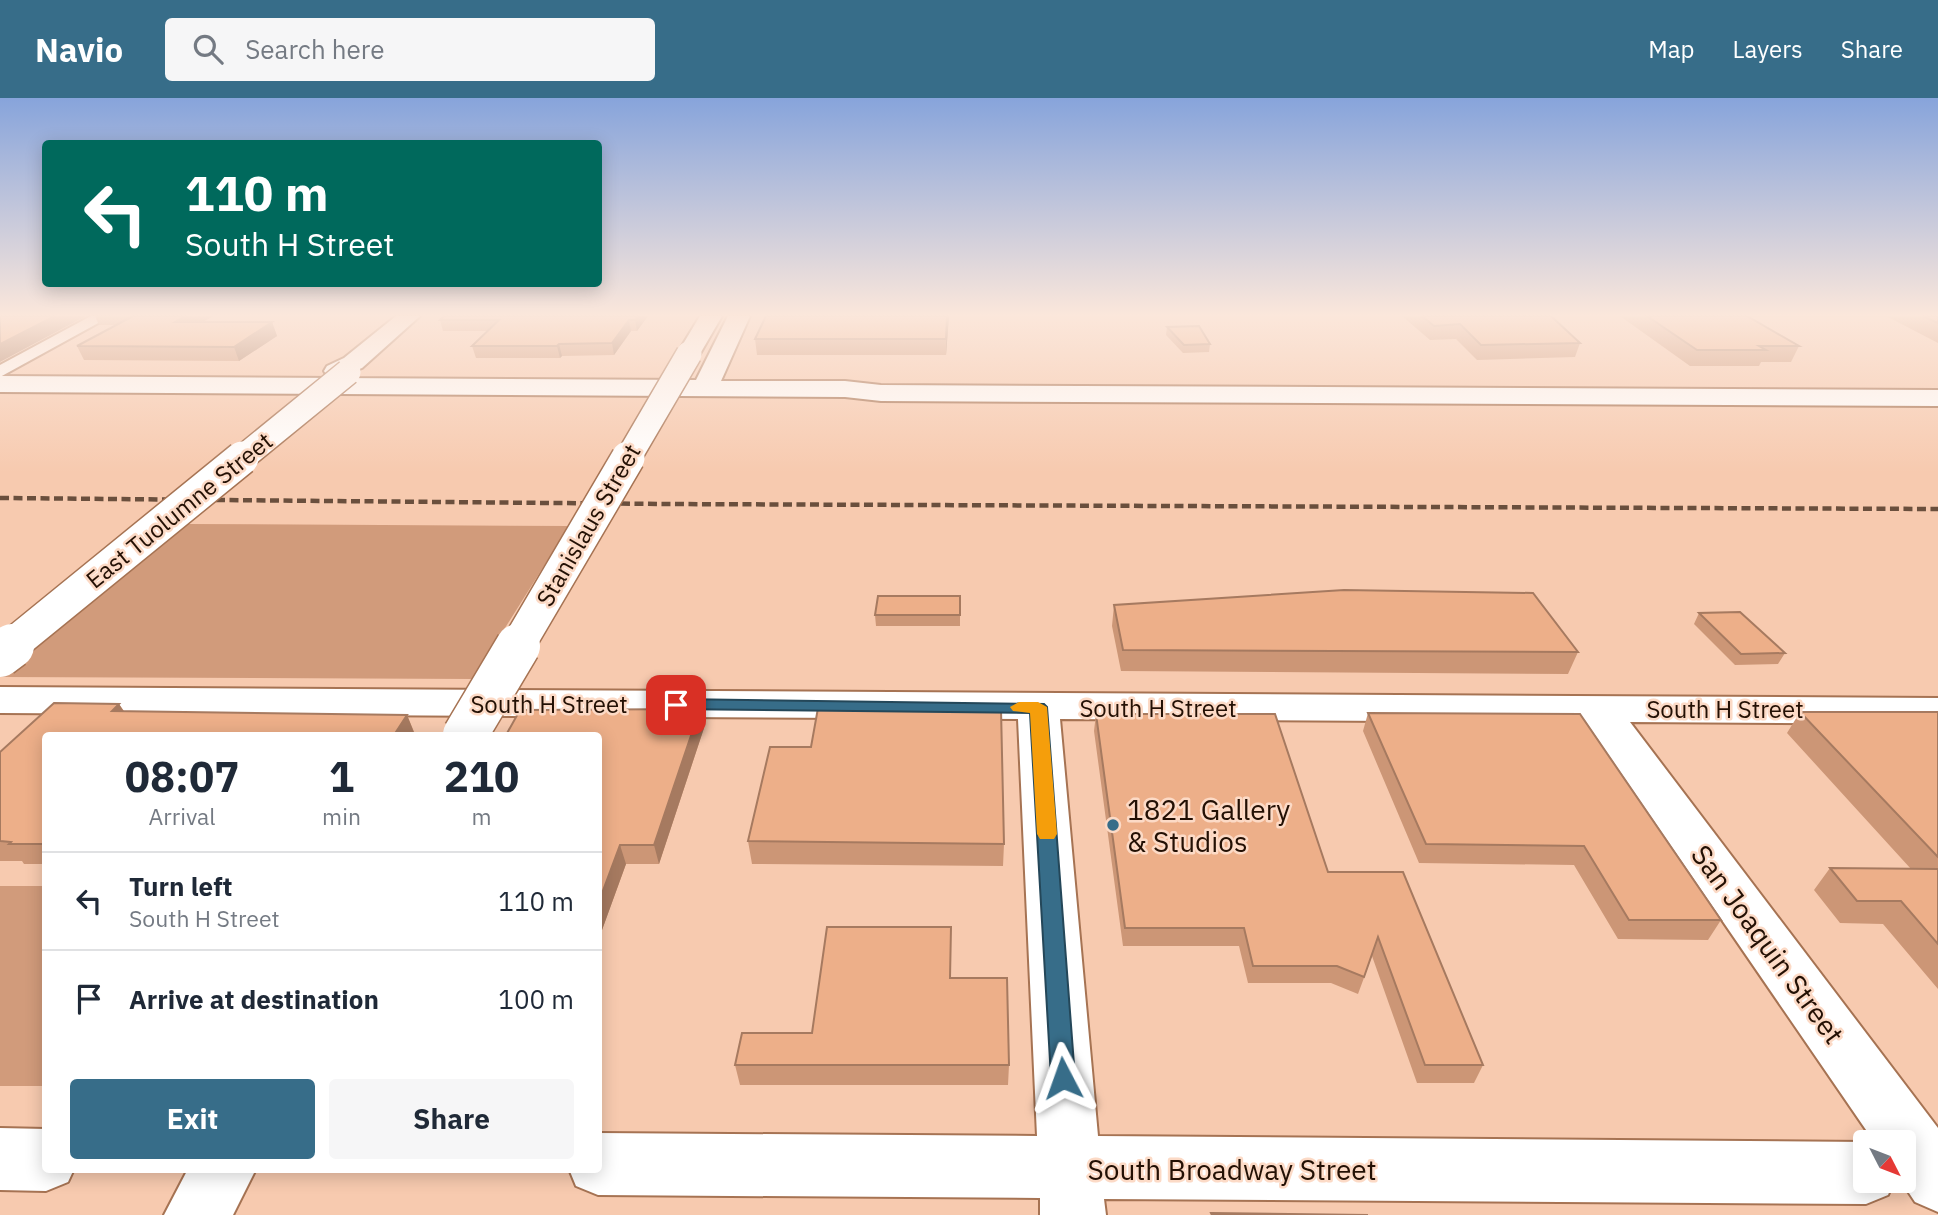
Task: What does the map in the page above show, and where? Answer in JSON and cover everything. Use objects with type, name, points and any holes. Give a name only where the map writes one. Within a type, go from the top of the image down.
[{"type":"street","name":"Stanislaus Street","points":[[466,732],[681,368]]},
{"type":"street","points":[[705,388],[714,368]]},
{"type":"street","name":"East Tuolumne Street","points":[[0,639],[346,369]]},
{"type":"street","name":"East Tuolumne Street","points":[[0,655],[346,369]]},
{"type":"street","points":[[0,384],[845,389],[894,394],[1938,398]]},
{"type":"street","points":[[845,389],[883,384],[1938,385]]},
{"type":"street","name":"South H Street","points":[[0,700],[1938,711]]},
{"type":"street","points":[[1038,707],[1071,1191]]},
{"type":"street","name":"San Joaquin Street","points":[[1598,709],[1928,1175]]},
{"type":"street","points":[[0,1159],[42,1160]]},
{"type":"street","name":"South Broadway Street","points":[[602,1164],[1071,1191],[1853,1173]]},
{"type":"street","points":[[197,1215],[222,1173]]},
{"type":"shaded area","points":[[185,524],[569,526],[473,679],[0,677]]},
{"type":"shaded area","points":[[0,886],[42,886],[42,1086],[0,1086]]},
{"type":"building","points":[[1344,590],[1533,593],[1578,652],[1123,650],[1114,605]]},
{"type":"building","points":[[878,596],[960,596],[960,615],[875,615]]},
{"type":"building","points":[[1740,612],[1785,653],[1741,654],[1699,613]]},
{"type":"building","points":[[54,703],[119,704],[112,711],[407,715],[396,732],[42,732],[42,844],[9,844],[11,842],[0,841],[0,752]]},
{"type":"building","points":[[818,708],[1001,709],[1004,844],[748,841],[770,747],[811,747]]},
{"type":"building","points":[[700,709],[654,845],[620,845],[602,893],[602,732],[508,732],[520,710]]},
{"type":"building","points":[[1800,712],[1938,712],[1938,857]]},
{"type":"building","points":[[1368,713],[1580,714],[1721,920],[1629,920],[1584,846],[1426,844]]},
{"type":"building","points":[[1096,714],[1275,714],[1328,872],[1403,872],[1483,1065],[1425,1065],[1378,937],[1364,977],[1337,966],[1253,966],[1244,928],[1125,928]]},
{"type":"building","points":[[1830,868],[1938,869],[1938,944],[1901,901],[1857,901]]},
{"type":"building","points":[[827,927],[951,927],[950,978],[1007,978],[1009,1065],[735,1065],[742,1033],[812,1033]]},
{"type":"building","points":[[1211,1213],[1368,1215],[1212,1215]]},
{"type":"railway","points":[[0,498],[664,504],[1938,509]]},
{"type":"slow traffic","points":[[1019,707],[1038,707],[1047,834]]},
{"type":"place","name":"1821 Gallery & Studios","points":[[1113,825]]},
{"type":"route","points":[[676,705],[1038,707],[1063,1078]]}]
